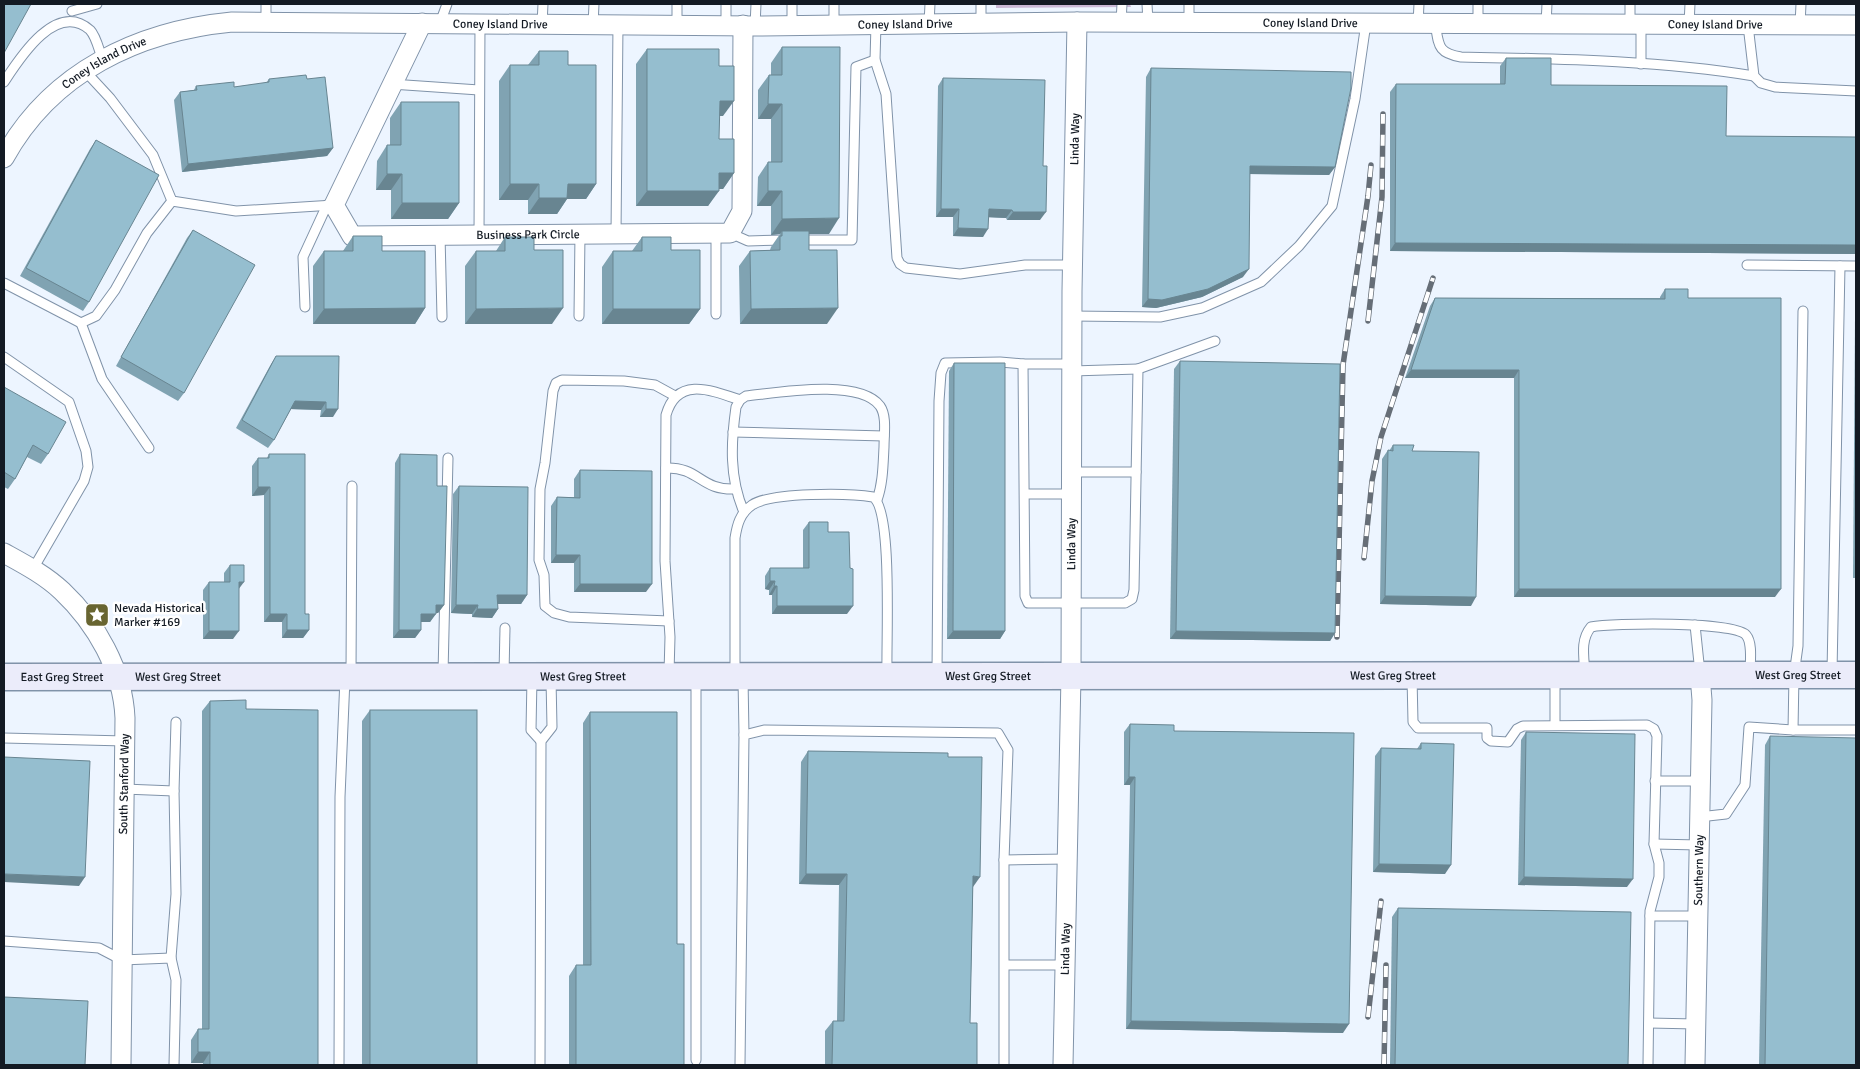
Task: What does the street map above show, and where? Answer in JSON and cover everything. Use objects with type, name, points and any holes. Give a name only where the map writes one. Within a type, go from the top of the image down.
[{"type":"main road","name":"West Greg Street","points":[[119,676],[1844,675]]},
{"type":"main road","name":"East Greg Street","points":[[4,677],[119,676]]},
{"type":"street","name":"Coney Island Drive","points":[[4,158],[27,123],[47,101],[102,58],[164,33],[191,27],[232,22],[266,13],[431,23],[542,24],[792,25],[1077,22],[1122,13],[1189,13],[1366,23],[1856,25]]},
{"type":"street","name":"Linda Way","points":[[1063,1065],[1071,676],[1072,265],[1077,22]]},
{"type":"street","points":[[330,205],[391,84],[431,23]]},
{"type":"street","points":[[723,233],[742,211],[741,25]]},
{"type":"street","name":"Business Park Circle","points":[[330,205],[352,236],[723,233]]},
{"type":"street","name":"South Stanford Way","points":[[4,553],[34,569],[61,590],[80,611],[95,633],[119,676],[124,701],[125,741],[121,1065]]},
{"type":"street","name":"Southern Way","points":[[1695,1065],[1700,817],[1700,676]]},
{"type":"lane","points":[[78,23],[70,8],[98,4]]},
{"type":"lane","points":[[431,23],[447,4]]},
{"type":"lane","points":[[542,24],[543,4]]},
{"type":"lane","points":[[594,4],[594,24]]},
{"type":"lane","points":[[677,4],[677,25]]},
{"type":"lane","points":[[726,4],[741,25],[756,4]]},
{"type":"lane","points":[[792,4],[792,25]]},
{"type":"lane","points":[[834,4],[834,24]]},
{"type":"lane","points":[[930,4],[930,23]]},
{"type":"lane","points":[[981,4],[981,23]]},
{"type":"lane","points":[[1419,4],[1426,23],[1439,46],[1444,53],[1451,56],[1576,59],[1723,70],[1754,76],[1761,83],[1775,87],[1856,91]]},
{"type":"lane","points":[[1478,4],[1478,24]]},
{"type":"lane","points":[[1546,24],[1547,4]]},
{"type":"lane","points":[[1630,4],[1636,24],[1642,64]]},
{"type":"lane","points":[[1689,24],[1690,4]]},
{"type":"lane","points":[[1800,4],[1800,25]]},
{"type":"lane","points":[[4,82],[36,37],[64,21],[78,23],[91,31],[102,58]]},
{"type":"lane","points":[[479,235],[480,23]]},
{"type":"lane","points":[[1072,316],[1160,317],[1202,308],[1262,282],[1299,246],[1332,206],[1355,99],[1366,23]]},
{"type":"lane","points":[[616,234],[618,24]]},
{"type":"lane","points":[[876,24],[875,60],[886,94],[897,258],[900,264],[906,268],[960,274],[1025,265],[1072,265]]},
{"type":"lane","points":[[1748,25],[1754,76]]},
{"type":"lane","points":[[716,314],[723,233],[748,241],[852,240],[856,67],[875,60]]},
{"type":"lane","points":[[85,71],[110,98],[153,155],[172,201]]},
{"type":"lane","points":[[391,84],[479,90]]},
{"type":"lane","points":[[172,201],[236,211],[330,205]]},
{"type":"lane","points":[[81,322],[96,316],[115,290],[147,233],[172,201]]},
{"type":"lane","points":[[305,307],[303,257],[330,205]]},
{"type":"lane","points":[[578,316],[580,234]]},
{"type":"lane","points":[[440,235],[442,317]]},
{"type":"lane","points":[[1747,265],[1856,266]]},
{"type":"lane","points":[[1840,266],[1844,675]]},
{"type":"lane","points":[[4,283],[81,322],[102,379],[149,448]]},
{"type":"lane","points":[[1793,730],[1794,675],[1798,646],[1803,311]]},
{"type":"lane","points":[[937,676],[939,401],[941,372],[945,363],[1000,362],[1072,368],[1138,369],[1215,341]]},
{"type":"lane","points":[[4,357],[69,402],[86,451],[88,467],[84,481],[34,569]]},
{"type":"lane","points":[[1023,364],[1026,596],[1028,603],[1125,603],[1132,599],[1134,590],[1138,369]]},
{"type":"lane","points":[[669,622],[569,617],[554,613],[545,606],[544,575],[539,560],[538,528],[540,489],[545,463],[553,391],[556,383],[562,380],[624,381],[655,385],[675,396]]},
{"type":"lane","points":[[669,676],[669,622],[665,561],[666,415],[671,401],[675,396],[684,391],[708,389],[740,400]]},
{"type":"lane","points":[[744,512],[736,489],[732,467],[733,432],[736,407],[740,400],[746,396],[829,390],[861,393],[880,406],[884,414],[884,436],[881,488],[877,500],[884,525],[887,589],[887,676]]},
{"type":"lane","points":[[733,432],[884,436]]},
{"type":"lane","points":[[443,676],[448,458]]},
{"type":"lane","points":[[666,468],[686,469],[715,488],[736,489]]},
{"type":"lane","points":[[1072,472],[1136,472]]},
{"type":"lane","points":[[339,1065],[340,797],[348,676],[352,486]]},
{"type":"lane","points":[[1025,494],[1071,494]]},
{"type":"lane","points":[[740,1065],[744,735],[739,676],[735,538],[738,523],[744,512],[753,504],[789,496],[859,495],[877,500]]},
{"type":"lane","points":[[1585,676],[1584,637],[1591,627],[1601,625],[1695,625],[1731,628],[1748,636],[1750,675]]},
{"type":"lane","points":[[1695,625],[1700,676]]},
{"type":"lane","points":[[504,676],[505,628]]},
{"type":"lane","points":[[541,741],[531,730],[542,676]]},
{"type":"lane","points":[[540,1065],[541,741],[552,728],[542,676]]},
{"type":"lane","points":[[696,676],[696,1060]]},
{"type":"lane","points":[[1412,676],[1413,722],[1418,728],[1487,728],[1487,738],[1498,743],[1508,742],[1518,729],[1523,726],[1647,725],[1654,729],[1657,736],[1654,844],[1659,862],[1659,876],[1650,916],[1648,1065]]},
{"type":"lane","points":[[1555,676],[1555,725]]},
{"type":"lane","points":[[174,1065],[176,980],[171,958],[176,894],[174,791],[176,722]]},
{"type":"lane","points":[[1700,817],[1726,814],[1745,784],[1749,727],[1793,730],[1856,730]]},
{"type":"lane","points":[[744,735],[764,730],[998,733],[1008,750],[1004,860],[1004,1065]]},
{"type":"lane","points":[[4,738],[125,741]]},
{"type":"lane","points":[[1655,781],[1700,781]]},
{"type":"lane","points":[[124,789],[174,791]]},
{"type":"lane","points":[[1654,844],[1699,845]]},
{"type":"lane","points":[[1004,860],[1067,859]]},
{"type":"lane","points":[[1650,916],[1698,916]]},
{"type":"lane","points":[[4,941],[99,948],[122,960],[171,958]]},
{"type":"lane","points":[[1005,965],[1065,965]]},
{"type":"lane","points":[[1649,1023],[1696,1024]]},
{"type":"shaded area","points":[[996,4],[1130,4],[1131,7],[996,8]]},
{"type":"building","points":[[4,4],[31,4],[4,53]]},
{"type":"building","points":[[782,47],[840,47],[839,218],[782,219],[782,191],[768,191],[768,162],[782,162],[782,104],[768,104],[769,75],[782,75]]},
{"type":"building","points":[[647,49],[719,49],[719,66],[734,66],[734,101],[720,101],[719,139],[734,139],[734,173],[719,173],[719,191],[647,191]]},
{"type":"building","points":[[539,51],[568,51],[568,65],[596,65],[596,184],[568,184],[567,198],[539,198],[539,184],[510,184],[510,65],[539,65]]},
{"type":"building","points":[[1506,58],[1551,58],[1551,85],[1727,86],[1726,136],[1856,137],[1856,245],[1395,243],[1396,84],[1505,84]]},
{"type":"building","points":[[1151,68],[1351,72],[1351,88],[1335,167],[1250,166],[1249,269],[1208,289],[1162,300],[1148,299]]},
{"type":"building","points":[[306,75],[307,79],[325,77],[333,148],[188,164],[180,92],[197,90],[196,86],[234,82],[234,87],[269,82],[269,79]]},
{"type":"building","points":[[943,78],[1045,80],[1043,166],[1047,166],[1046,212],[1013,212],[1012,210],[989,209],[988,229],[958,228],[959,209],[941,209]]},
{"type":"building","points":[[401,102],[459,102],[459,203],[402,203],[402,174],[387,174],[387,145],[401,145]]},
{"type":"building","points":[[96,140],[159,175],[89,302],[26,268]]},
{"type":"building","points":[[193,230],[255,265],[184,393],[121,357]]},
{"type":"building","points":[[782,231],[809,231],[809,250],[837,250],[838,308],[751,309],[750,251],[780,250]]},
{"type":"building","points":[[353,236],[382,236],[382,251],[425,251],[425,308],[324,309],[324,251],[353,251]]},
{"type":"building","points":[[505,237],[534,237],[534,250],[563,250],[563,308],[476,309],[476,251],[505,251]]},
{"type":"building","points":[[642,237],[671,237],[671,250],[700,250],[700,309],[613,309],[613,251],[642,251]]},
{"type":"building","points":[[1665,289],[1688,289],[1688,298],[1781,298],[1781,589],[1519,589],[1519,370],[1411,370],[1435,298],[1665,299]]},
{"type":"building","points":[[276,356],[339,356],[338,409],[326,409],[326,402],[295,401],[274,440],[242,420]]},
{"type":"building","points":[[1180,361],[1340,364],[1335,633],[1176,631]]},
{"type":"building","points":[[954,363],[1005,363],[1005,631],[953,631]]},
{"type":"building","points":[[4,387],[66,422],[48,454],[33,445],[15,479],[4,472]]},
{"type":"building","points":[[1393,445],[1414,445],[1412,451],[1479,452],[1476,597],[1385,596],[1388,450],[1393,451]]},
{"type":"building","points":[[269,454],[305,454],[305,614],[309,614],[309,630],[287,630],[287,614],[270,614],[270,487],[258,487],[258,458],[269,458]]},
{"type":"building","points":[[400,454],[437,455],[437,486],[447,486],[444,605],[436,605],[436,614],[421,614],[421,630],[399,630]]},
{"type":"building","points":[[580,470],[652,471],[652,584],[580,584],[580,555],[556,555],[557,497],[580,498]]},
{"type":"building","points":[[459,486],[528,487],[527,595],[497,595],[498,609],[477,609],[478,605],[456,605]]},
{"type":"building","points":[[809,522],[828,522],[828,532],[849,532],[850,568],[853,569],[853,606],[777,606],[777,586],[774,586],[775,581],[770,581],[770,568],[809,568]]},
{"type":"building","points":[[230,565],[244,565],[244,582],[239,582],[239,631],[209,631],[209,582],[230,582]]},
{"type":"building","points":[[246,700],[246,709],[318,710],[318,1065],[210,1065],[210,1052],[198,1052],[198,1029],[209,1029],[210,701]]},
{"type":"building","points":[[370,710],[477,710],[477,1065],[370,1065]]},
{"type":"building","points":[[590,712],[677,712],[677,944],[684,944],[684,1065],[576,1065],[576,965],[591,965]]},
{"type":"building","points":[[1130,724],[1174,725],[1174,731],[1354,733],[1349,1024],[1131,1021],[1135,777],[1129,777]]},
{"type":"building","points":[[1526,732],[1635,734],[1633,879],[1524,877]]},
{"type":"building","points":[[1770,736],[1856,738],[1856,1065],[1765,1065]]},
{"type":"building","points":[[1421,743],[1454,744],[1451,865],[1379,864],[1381,748],[1421,749]]},
{"type":"building","points":[[808,751],[948,753],[948,757],[982,757],[980,877],[973,876],[970,1023],[977,1023],[977,1065],[832,1065],[833,1021],[844,1021],[847,874],[806,874]]},
{"type":"building","points":[[4,757],[90,761],[85,877],[4,874]]},
{"type":"building","points":[[1398,908],[1631,912],[1628,1065],[1395,1065]]},
{"type":"building","points":[[4,997],[88,1001],[85,1065],[4,1065]]},
{"type":"railway","points":[[1368,321],[1382,197],[1383,114]]},
{"type":"railway","points":[[1337,637],[1343,365],[1371,165]]},
{"type":"railway","points":[[1364,558],[1372,481],[1381,437],[1433,278]]},
{"type":"railway","points":[[1368,1017],[1381,901]]},
{"type":"railway","points":[[1384,1065],[1386,965]]},
{"type":"place","name":"Nevada Historical Marker #169","points":[[97,615]]}]
